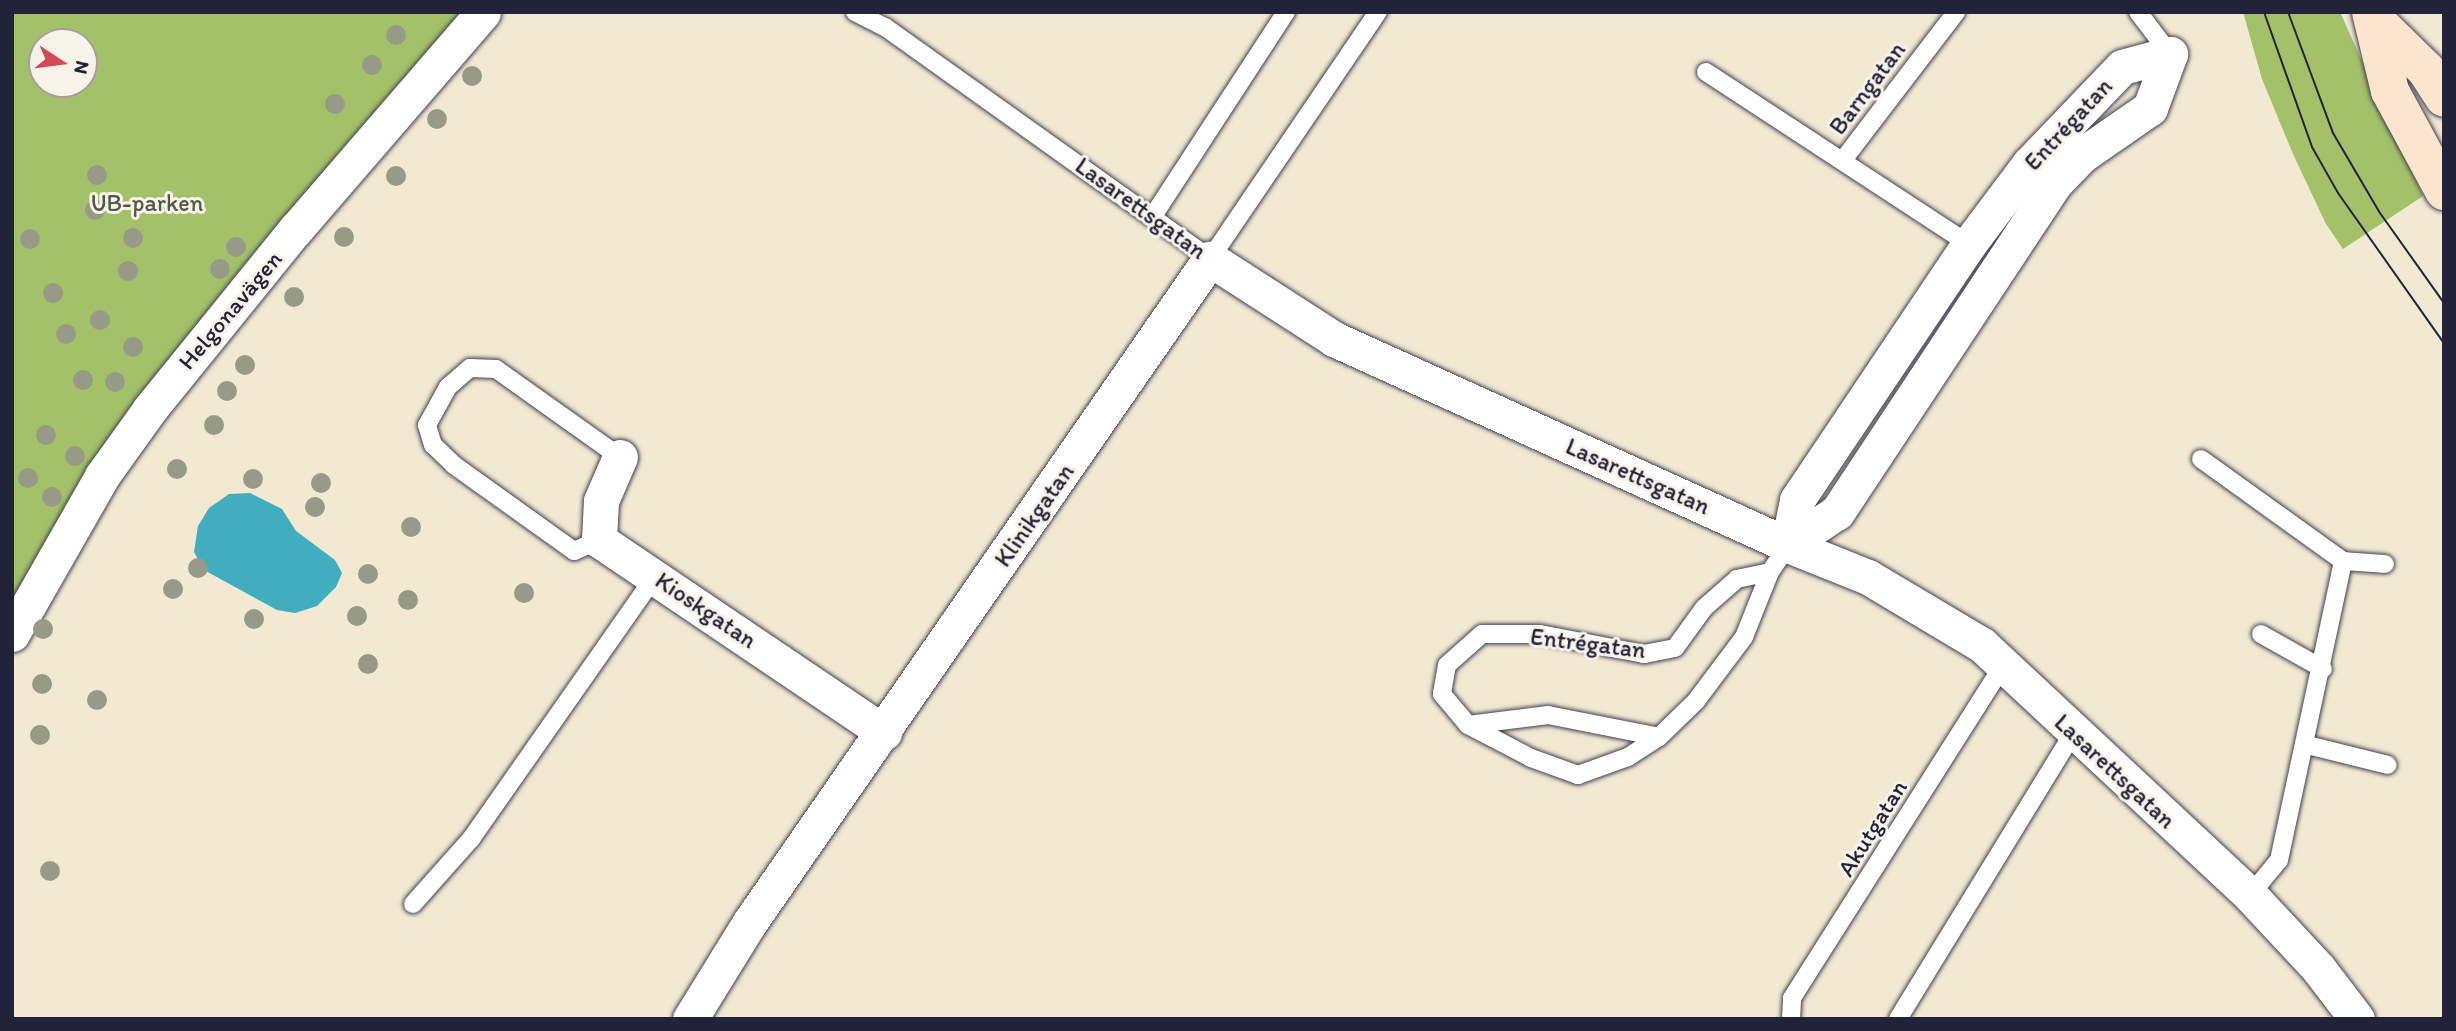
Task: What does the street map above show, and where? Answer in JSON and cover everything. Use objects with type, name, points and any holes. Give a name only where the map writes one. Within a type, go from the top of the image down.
[{"type":"main road","points":[[2372,16],[2426,70],[2444,98]]},
{"type":"main road","points":[[2372,16],[2390,91],[2444,191]]},
{"type":"street","name":"Helgonavägen","points":[[12,634],[102,476],[150,409],[296,229],[483,12]]},
{"type":"street","name":"Entrégatan","points":[[1779,558],[1797,500],[1969,244],[2029,164],[2122,68],[2170,54]]},
{"type":"street","name":"Entrégatan","points":[[1779,558],[1837,512],[2055,183],[2082,156],[2150,108],[2170,54]]},
{"type":"street","name":"Lasarettsgatan","points":[[1210,259],[1344,344],[1779,558],[1868,576],[1982,645],[2073,733],[2250,895],[2318,968],[2357,1019]]},
{"type":"street","name":"Klinikgatan","points":[[690,1019],[750,922],[1210,259]]},
{"type":"street","points":[[599,540],[601,501],[620,457]]},
{"type":"street","name":"Kioskgatan","points":[[599,540],[884,732]]},
{"type":"lane","name":"Lasarettsgatan","points":[[855,12],[885,27],[1210,259]]},
{"type":"lane","points":[[1153,216],[1286,12]]},
{"type":"lane","name":"Klinikgatan","points":[[1210,259],[1378,12]]},
{"type":"lane","name":"Barngatan","points":[[1843,160],[1956,12]]},
{"type":"lane","points":[[2138,12],[2170,54]]},
{"type":"lane","name":"Barngatan","points":[[1706,72],[1969,244]]},
{"type":"lane","points":[[599,540],[574,551],[454,465],[433,445],[428,425],[447,387],[471,368],[496,369],[620,457]]},
{"type":"lane","points":[[2201,459],[2343,561],[2385,564]]},
{"type":"lane","name":"Entrégatan","points":[[1779,558],[1744,637],[1696,701],[1659,737],[1628,757],[1578,775],[1531,758],[1468,725],[1442,694],[1447,665],[1482,634],[1539,634],[1644,654],[1675,648],[1704,608],[1737,579],[1779,558]]},
{"type":"lane","points":[[2250,895],[2279,860],[2307,745],[2343,561]]},
{"type":"lane","points":[[413,904],[471,839],[655,576]]},
{"type":"lane","points":[[2261,634],[2323,669]]},
{"type":"lane","name":"Akutgatan","points":[[1791,1019],[1793,998],[2003,666]]},
{"type":"lane","points":[[1468,725],[1548,715],[1659,737]]},
{"type":"lane","points":[[1898,1019],[2073,733]]},
{"type":"lane","points":[[2307,745],[2388,765]]},
{"type":"green space","name":"UB-parken","points":[[12,12],[483,12],[296,229],[12,634]]},
{"type":"green space","points":[[2243,12],[2340,12],[2423,196],[2343,249],[2326,224],[2293,154],[2262,79]]},
{"type":"water","points":[[250,493],[282,509],[296,531],[335,560],[342,573],[336,587],[317,606],[295,613],[277,610],[204,570],[194,552],[198,526],[209,508],[229,494]]},
{"type":"tram line","points":[[2264,12],[2312,147],[2338,193],[2444,343]]},
{"type":"tram line","points":[[2288,12],[2333,133],[2380,213],[2444,303]]}]
